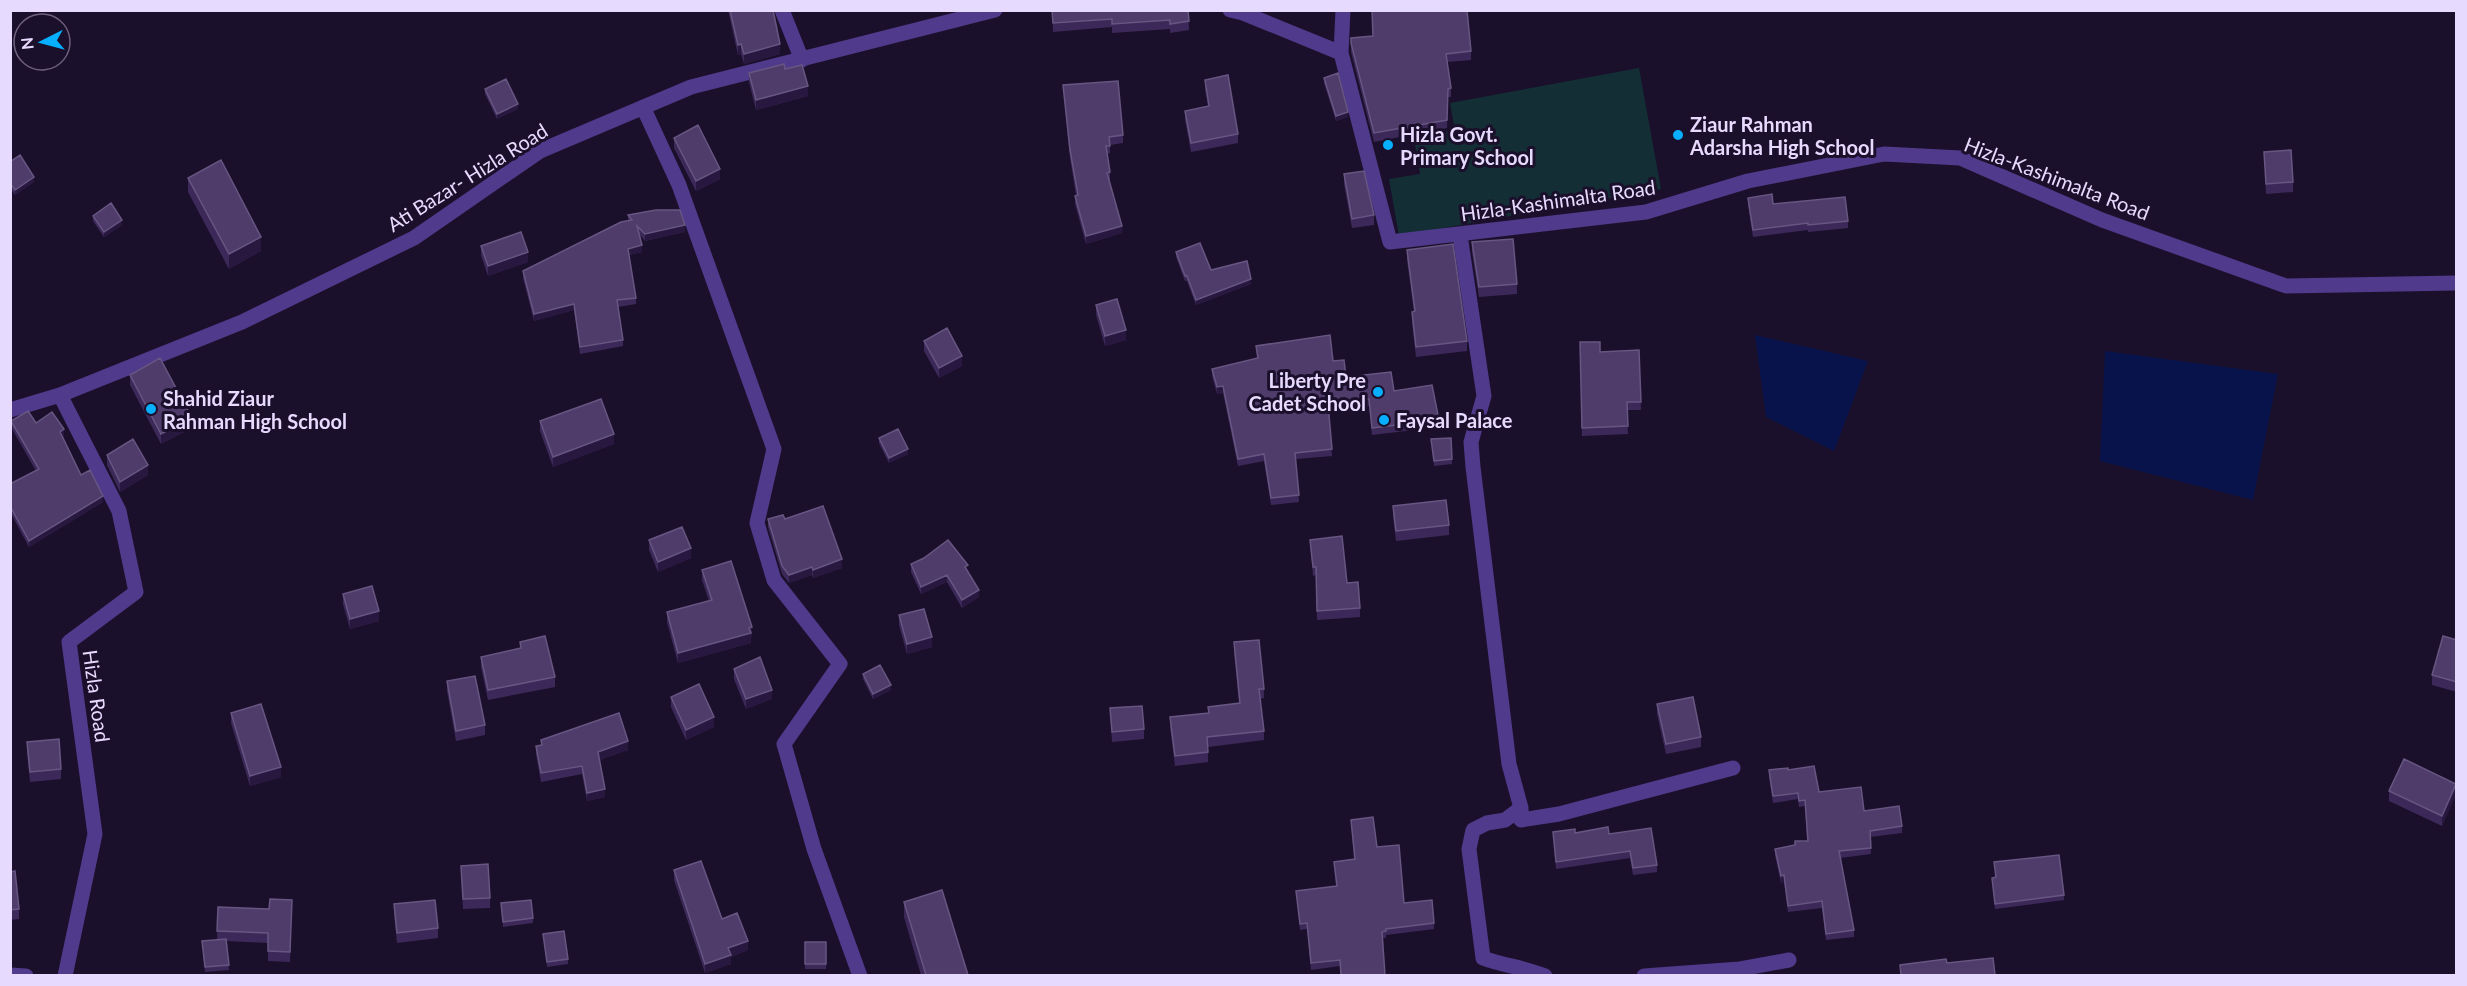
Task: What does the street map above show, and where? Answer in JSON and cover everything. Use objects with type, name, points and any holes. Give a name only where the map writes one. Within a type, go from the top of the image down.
[{"type":"street","points":[[782,10],[802,60]]},
{"type":"street","name":"Ati Bazar- Hizla Road","points":[[10,410],[60,395],[242,322],[414,238],[540,151],[691,87],[995,10]]},
{"type":"street","points":[[1230,10],[1243,13],[1341,53],[1343,10]]},
{"type":"street","name":"Hizla-Kashimalta Road","points":[[1341,53],[1390,242],[1646,212],[1748,181],[1884,154],[1960,158],[2102,220],[2286,286],[2457,283]]},
{"type":"street","points":[[643,107],[680,185],[774,449],[757,523],[774,580],[840,664],[784,744],[814,849],[860,975]]},
{"type":"street","points":[[1460,235],[1484,396],[1471,442],[1473,467],[1509,764],[1521,808],[1521,820],[1559,814],[1732,768]]},
{"type":"street","name":"Hizla Road","points":[[60,395],[119,512],[136,592],[69,642],[95,834],[65,975]]},
{"type":"street","points":[[1521,808],[1505,820],[1487,823],[1473,830],[1469,849],[1483,958],[1524,967],[1545,975]]},
{"type":"street","points":[[1644,975],[1740,969],[1789,960]]},
{"type":"street","points":[[10,975],[26,975]]},
{"type":"green space","points":[[1639,68],[1661,189],[1399,236],[1389,179],[1420,174],[1414,138],[1455,130],[1450,103]]},
{"type":"shaded area","points":[[1755,335],[1868,361],[1834,451],[1766,417]]},
{"type":"shaded area","points":[[2105,351],[2278,374],[2253,500],[2100,461]]},
{"type":"building","points":[[730,10],[773,10],[780,44],[744,54],[741,44],[738,45]]},
{"type":"building","points":[[1052,10],[1188,10],[1189,21],[1170,24],[1170,20],[1112,24],[1112,19],[1053,23]]},
{"type":"building","points":[[1372,10],[1467,10],[1471,51],[1446,54],[1451,88],[1448,89],[1447,120],[1374,133],[1351,43],[1351,38],[1373,36]]},
{"type":"building","points":[[784,64],[785,69],[802,65],[808,86],[756,100],[749,73]]},
{"type":"building","points":[[1338,73],[1348,112],[1336,116],[1324,78]]},
{"type":"building","points":[[1228,75],[1238,134],[1191,143],[1185,111],[1209,106],[1205,80]]},
{"type":"building","points":[[506,79],[518,104],[497,114],[485,89]]},
{"type":"building","points":[[1118,81],[1123,135],[1109,137],[1110,146],[1106,146],[1110,172],[1107,173],[1122,226],[1086,236],[1075,196],[1078,195],[1070,150],[1063,85]]},
{"type":"building","points":[[698,125],[720,169],[696,181],[674,138]]},
{"type":"building","points":[[2291,150],[2293,182],[2266,184],[2264,152]]},
{"type":"building","points":[[20,155],[34,177],[15,190],[10,183],[10,162]]},
{"type":"building","points":[[221,160],[261,237],[229,254],[188,178]]},
{"type":"building","points":[[1364,171],[1374,215],[1352,219],[1344,174]]},
{"type":"building","points":[[1772,194],[1773,204],[1845,197],[1848,221],[1753,230],[1748,198]]},
{"type":"building","points":[[111,203],[122,220],[104,232],[93,216]]},
{"type":"building","points":[[656,210],[680,210],[685,225],[645,234],[637,226],[642,245],[628,249],[636,298],[617,300],[623,340],[580,347],[574,304],[534,314],[523,271],[621,222],[632,220],[628,215]]},
{"type":"building","points":[[521,232],[528,252],[488,266],[481,246]]},
{"type":"building","points":[[1513,239],[1517,284],[1479,287],[1472,242]]},
{"type":"building","points":[[1200,243],[1211,270],[1247,261],[1251,279],[1196,300],[1176,252]]},
{"type":"building","points":[[1453,244],[1467,341],[1416,347],[1412,312],[1415,311],[1407,250]]},
{"type":"building","points":[[1117,299],[1126,330],[1105,336],[1096,305]]},
{"type":"building","points":[[947,328],[962,356],[939,368],[924,341]]},
{"type":"building","points":[[1330,335],[1333,361],[1344,360],[1346,377],[1391,372],[1394,391],[1432,385],[1439,420],[1372,428],[1369,399],[1328,404],[1332,449],[1295,453],[1299,495],[1271,498],[1264,454],[1238,459],[1223,386],[1217,387],[1212,369],[1258,358],[1256,346]]},
{"type":"building","points":[[1580,342],[1600,342],[1600,352],[1639,350],[1641,402],[1627,402],[1628,426],[1582,428]]},
{"type":"building","points":[[160,358],[192,418],[161,434],[130,375]]},
{"type":"building","points":[[601,399],[614,434],[553,457],[540,421]]},
{"type":"building","points":[[28,411],[36,423],[52,412],[64,429],[60,432],[81,475],[90,470],[103,496],[29,541],[10,506],[10,484],[39,469],[11,421]]},
{"type":"building","points":[[898,429],[908,449],[889,458],[879,438]]},
{"type":"building","points":[[1451,438],[1452,459],[1434,461],[1431,439]]},
{"type":"building","points":[[133,439],[148,465],[120,482],[107,455]]},
{"type":"building","points":[[1446,500],[1449,525],[1396,531],[1393,506]]},
{"type":"building","points":[[823,506],[842,559],[813,570],[812,567],[789,575],[782,566],[768,519],[783,515],[785,519]]},
{"type":"building","points":[[682,527],[691,548],[658,562],[649,540]]},
{"type":"building","points":[[1342,536],[1347,583],[1358,582],[1360,608],[1317,611],[1316,567],[1313,567],[1310,540]]},
{"type":"building","points":[[948,540],[968,565],[965,567],[979,590],[962,600],[947,575],[921,587],[911,564],[924,558]]},
{"type":"building","points":[[731,561],[752,627],[749,628],[751,633],[678,653],[667,612],[712,600],[702,570]]},
{"type":"building","points":[[372,586],[379,611],[350,619],[343,594]]},
{"type":"building","points":[[924,609],[932,637],[907,644],[899,615]]},
{"type":"building","points":[[545,636],[555,677],[488,690],[481,657],[521,648],[520,642]]},
{"type":"building","points":[[2443,636],[2457,640],[2457,682],[2432,675]]},
{"type":"building","points":[[1259,640],[1264,689],[1259,689],[1264,731],[1207,737],[1208,752],[1175,756],[1170,717],[1209,713],[1208,707],[1240,703],[1234,642]]},
{"type":"building","points":[[760,657],[772,690],[746,699],[734,669]]},
{"type":"building","points":[[880,665],[891,685],[873,694],[863,674]]},
{"type":"building","points":[[475,676],[485,725],[456,731],[447,681]]},
{"type":"building","points":[[699,684],[714,717],[686,730],[671,697]]},
{"type":"building","points":[[1693,697],[1701,737],[1666,744],[1657,704]]},
{"type":"building","points":[[261,704],[281,767],[250,776],[231,713]]},
{"type":"building","points":[[1142,706],[1144,729],[1112,732],[1110,708]]},
{"type":"building","points":[[619,713],[628,741],[598,752],[605,789],[587,793],[582,766],[541,773],[536,746],[542,745],[541,740]]},
{"type":"building","points":[[59,739],[61,769],[30,772],[27,742]]},
{"type":"building","points":[[2404,759],[2456,784],[2442,816],[2389,791]]},
{"type":"building","points":[[1814,766],[1819,792],[1861,787],[1864,811],[1899,806],[1902,826],[1870,831],[1871,848],[1839,851],[1854,930],[1826,934],[1822,901],[1788,906],[1784,875],[1781,876],[1775,849],[1795,845],[1795,841],[1808,841],[1805,800],[1799,801],[1798,793],[1773,796],[1769,770]]},
{"type":"building","points":[[1373,817],[1377,847],[1399,845],[1404,903],[1432,900],[1434,923],[1386,929],[1382,932],[1385,975],[1341,975],[1340,960],[1311,963],[1307,923],[1300,924],[1296,891],[1337,886],[1334,862],[1355,859],[1351,820]]},
{"type":"building","points":[[1608,827],[1609,834],[1651,828],[1657,865],[1633,868],[1630,851],[1556,862],[1553,832],[1575,829],[1575,833]]},
{"type":"building","points":[[2059,855],[2064,895],[1995,904],[1992,878],[1996,877],[1994,862]]},
{"type":"building","points":[[701,861],[722,919],[737,913],[748,941],[728,948],[731,955],[705,964],[674,870]]},
{"type":"building","points":[[488,864],[490,898],[463,899],[461,866]]},
{"type":"building","points":[[15,871],[19,909],[10,910],[10,872]]},
{"type":"building","points":[[942,890],[968,975],[926,975],[904,902]]},
{"type":"building","points":[[270,899],[292,900],[290,952],[268,951],[268,933],[217,931],[218,907],[269,909]]},
{"type":"building","points":[[435,900],[438,928],[397,933],[394,904]]},
{"type":"building","points":[[531,900],[533,918],[503,922],[501,903]]},
{"type":"building","points":[[564,931],[568,959],[547,962],[543,934]]},
{"type":"building","points":[[226,939],[229,965],[205,967],[202,941]]},
{"type":"building","points":[[805,942],[826,942],[826,964],[805,964]]},
{"type":"building","points":[[1993,958],[1995,975],[1901,975],[1900,965],[1946,959],[1947,963]]},
{"type":"place","name":"Ziaur Rahman Adarsha High School","points":[[1678,135]]},
{"type":"place","name":"Hizla Govt. Primary School","points":[[1388,145]]},
{"type":"place","name":"Liberty Pre Cadet School","points":[[1378,392]]},
{"type":"place","name":"Shahid Ziaur Rahman High School","points":[[151,409]]},
{"type":"place","name":"Faysal Palace","points":[[1384,420]]}]
